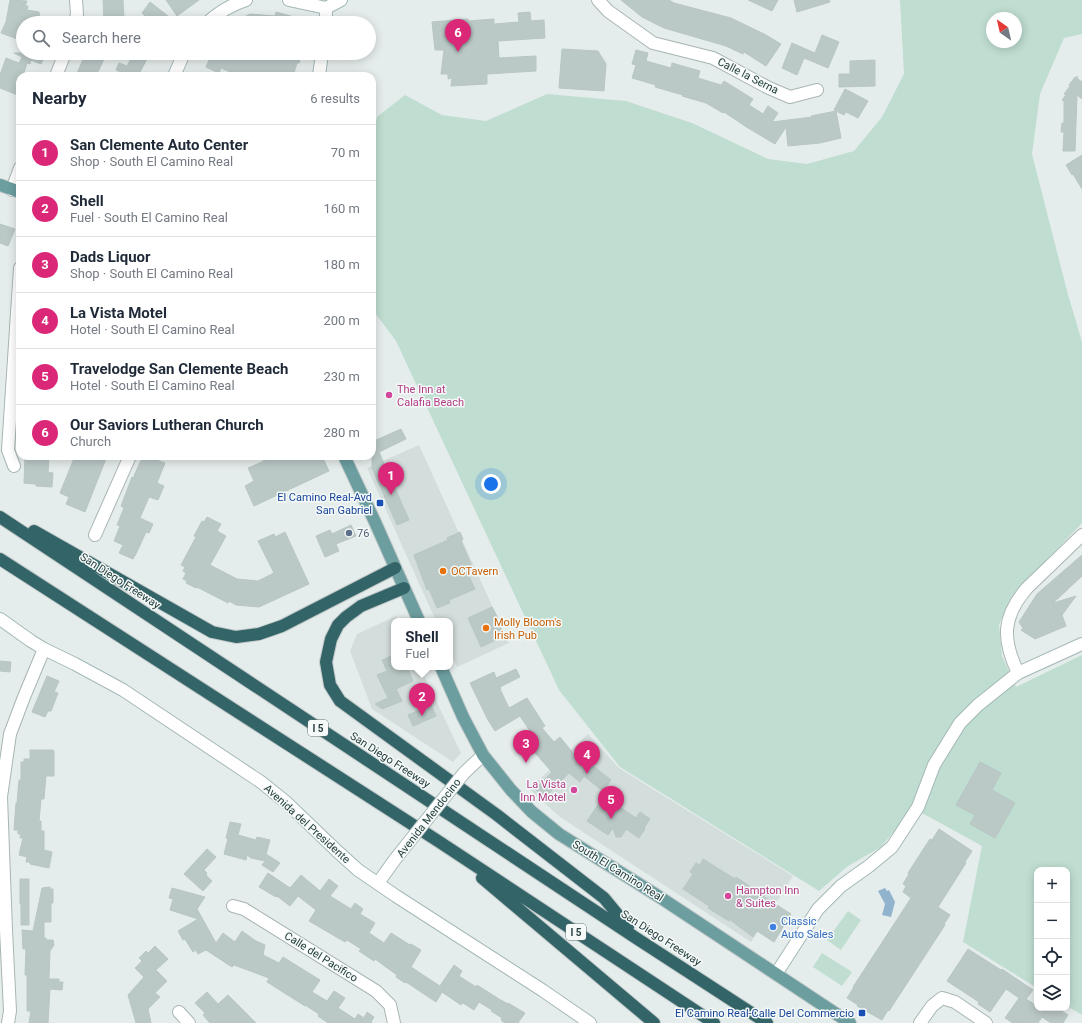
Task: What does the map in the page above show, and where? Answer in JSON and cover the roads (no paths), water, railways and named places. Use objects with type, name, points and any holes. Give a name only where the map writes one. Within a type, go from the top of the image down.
[{"type":"highway","points":[[0,512],[212,632],[236,637],[259,634],[282,626],[395,568]]},
{"type":"highway","name":"San Diego Freeway","points":[[0,517],[767,1023]]},
{"type":"highway","name":"I 5","points":[[0,559],[438,841],[714,1023]]},
{"type":"highway","points":[[404,588],[361,606],[338,625],[331,639],[326,662],[330,685],[340,701],[497,815],[604,898],[636,938]]},
{"type":"highway","points":[[438,841],[654,1023]]},
{"type":"main road","points":[[0,185],[16,191]]},
{"type":"main road","points":[[346,460],[418,618]]},
{"type":"main road","name":"South El Camino Real","points":[[442,670],[463,717],[483,755],[511,790],[532,812],[559,834],[658,896],[850,1023]]},
{"type":"street","points":[[76,0],[77,16]]},
{"type":"street","points":[[215,16],[234,4],[246,0]]},
{"type":"street","points":[[290,0],[327,4],[341,0]]},
{"type":"street","name":"Calle la Serna","points":[[598,0],[608,11],[653,43],[713,58],[790,98],[817,90]]},
{"type":"street","points":[[326,16],[327,4]]},
{"type":"street","points":[[58,72],[62,60]]},
{"type":"street","points":[[176,72],[181,60]]},
{"type":"street","points":[[320,72],[321,60]]},
{"type":"street","points":[[14,466],[8,450],[16,329]]},
{"type":"street","points":[[95,535],[128,460]]},
{"type":"street","points":[[1018,673],[1009,648],[1007,631],[1014,606],[1027,588],[1082,535]]},
{"type":"street","name":"Avenida del Presidente","points":[[0,619],[44,649],[123,690],[261,782],[287,803],[358,870],[590,1023]]},
{"type":"street","points":[[776,974],[818,909],[841,886],[892,847],[918,807],[934,765],[960,723],[978,704],[1018,673],[1082,644]]},
{"type":"street","points":[[8,1023],[10,1011],[1,797],[10,734],[21,703],[44,649]]},
{"type":"street","name":"Avenida Mendocino","points":[[378,883],[396,858],[464,773],[483,755]]},
{"type":"street","name":"Calle del Pacifico","points":[[233,906],[244,909],[376,991],[390,1004],[394,1023]]},
{"type":"street","points":[[920,1023],[932,1006],[942,998],[955,1002],[986,1023]]},
{"type":"street","points":[[179,1012],[190,1023]]},
{"type":"water","points":[[885,888],[887,891],[889,890],[895,902],[891,917],[882,915],[885,904],[878,891]]},
{"type":"place","name":"Our Saviors Lutheran Church","points":[[458,52]]},
{"type":"place","name":"The Inn at Calafia Beach","points":[[389,395]]},
{"type":"place","name":"San Clemente Auto Center","points":[[391,495]]},
{"type":"place","name":"El Camino Real-Avd San Gabriel","points":[[380,503]]},
{"type":"place","name":"76","points":[[349,533]]},
{"type":"place","name":"OCTavern","points":[[443,571]]},
{"type":"place","name":"Molly Bloom's Irish Pub","points":[[486,628]]},
{"type":"place","name":"Shell","points":[[422,716]]},
{"type":"place","name":"Dads Liquor","points":[[526,763]]},
{"type":"place","name":"La Vista Motel","points":[[587,774]]},
{"type":"place","name":"La Vista Inn Motel","points":[[574,790]]},
{"type":"place","name":"Travelodge San Clemente Beach","points":[[611,819]]},
{"type":"place","name":"Hampton Inn & Suites","points":[[728,896]]},
{"type":"place","name":"Classic Auto Sales","points":[[773,927]]},
{"type":"place","name":"El Camino Real-Calle Del Commercio","points":[[862,1013]]}]
